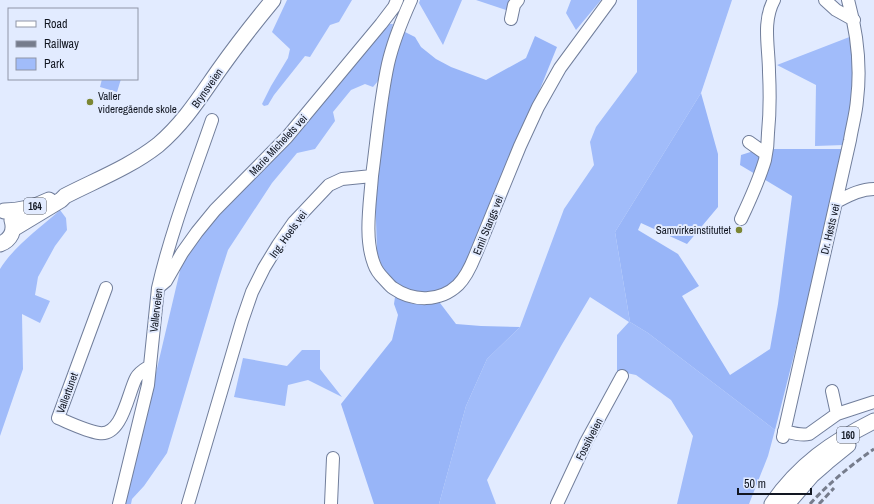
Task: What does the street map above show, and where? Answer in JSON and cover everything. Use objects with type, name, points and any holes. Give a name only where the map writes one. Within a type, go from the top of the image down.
[{"type":"main road","name":"Brynsveien","points":[[13,229],[61,200],[65,196],[127,165],[152,149],[167,137],[194,108],[234,49],[273,0]]},
{"type":"main road","name":"Brynsveien","points":[[2,210],[14,211],[33,207],[60,195],[65,196]]},
{"type":"main road","name":"164","points":[[1,245],[8,240],[13,229],[12,219],[2,210]]},
{"type":"main road","name":"160","points":[[772,504],[804,466],[822,451],[852,432],[874,421]]},
{"type":"main road","name":"160","points":[[787,504],[812,475],[841,450],[874,428]]},
{"type":"street","name":"Marie Michelets vei","points":[[158,288],[166,281],[196,232],[215,210],[287,137],[381,24],[394,7],[397,0]]},
{"type":"street","points":[[372,176],[388,62],[411,0]]},
{"type":"street","points":[[512,19],[514,5],[518,0]]},
{"type":"street","name":"Emil Stangs vei","points":[[372,176],[369,234],[370,254],[374,267],[378,273],[392,288],[406,295],[417,298],[439,296],[458,285],[467,274],[520,146],[538,107],[560,68],[610,0]]},
{"type":"street","points":[[740,219],[754,190],[766,156],[769,99],[767,18],[774,0]]},
{"type":"street","points":[[825,0],[836,10],[854,20]]},
{"type":"street","name":"Dr. Høsts vei","points":[[837,414],[809,434],[784,434],[850,140],[857,101],[858,54],[854,20],[848,0]]},
{"type":"street","name":"Vallerveien","points":[[119,504],[148,385],[158,288],[184,201],[212,120]]},
{"type":"street","points":[[749,142],[766,156]]},
{"type":"street","name":"Ing. Hoels vei","points":[[188,504],[242,321],[252,292],[264,268],[294,222],[330,185],[342,179],[372,176]]},
{"type":"street","points":[[836,202],[858,191],[874,189]]},
{"type":"street","name":"Vallertunet","points":[[106,288],[58,418],[100,433],[109,431],[115,426],[121,417],[136,376],[150,366]]},
{"type":"street","name":"Fossilveien","points":[[557,504],[586,442],[622,376]]},
{"type":"street","points":[[832,391],[837,414],[874,402]]},
{"type":"street","points":[[331,504],[333,458]]},
{"type":"green space","points":[[287,0],[352,0],[339,22],[330,25],[310,57],[305,56],[274,95],[268,105],[264,106],[262,104],[288,58],[290,49],[272,32]]},
{"type":"green space","points":[[420,0],[462,0],[443,45],[419,3]]},
{"type":"green space","points":[[476,0],[513,0],[506,10]]},
{"type":"green space","points":[[571,0],[601,0],[576,30],[566,13]]},
{"type":"green space","points":[[637,0],[732,0],[701,93],[615,232],[630,322],[648,333],[775,430],[768,456],[749,504],[677,504],[693,436],[671,400],[636,375],[617,371],[617,335],[629,322],[590,297],[561,346],[487,480],[496,504],[439,504],[466,406],[487,359],[520,327],[564,209],[594,165],[590,142],[596,127],[637,72]]},
{"type":"green space","points":[[387,24],[393,24],[378,81],[373,87],[365,84],[351,90],[333,112],[335,121],[315,149],[297,153],[272,183],[228,250],[167,453],[144,486],[132,499],[131,504],[125,504],[183,258],[214,219],[295,137]]},
{"type":"green space","points":[[852,36],[853,94],[844,145],[815,146],[816,85],[777,65]]},
{"type":"green space","points":[[102,80],[121,80],[117,92],[100,87]]},
{"type":"green space","points":[[60,210],[66,218],[67,230],[55,246],[38,277],[35,295],[50,301],[40,323],[22,314],[23,369],[0,436],[0,269],[20,245]]},
{"type":"green space","points":[[302,350],[320,350],[320,369],[342,397],[308,380],[288,385],[285,406],[234,397],[243,358],[287,366]]},
{"type":"shaded area","points":[[405,32],[415,37],[421,47],[436,59],[451,67],[486,80],[526,58],[535,36],[557,47],[473,255],[454,286],[426,293],[398,286],[390,279],[381,264],[377,252],[375,189],[393,69],[401,37]]},
{"type":"shaded area","points":[[701,93],[718,154],[718,207],[687,244],[641,223],[638,230],[678,254],[699,286],[682,296],[730,375],[770,349],[778,304],[792,196],[740,165],[741,155],[760,149],[844,149],[833,201],[775,430],[648,333],[630,322],[615,232]]},
{"type":"shaded area","points":[[395,297],[413,304],[440,303],[456,324],[520,327],[487,359],[466,406],[439,504],[374,504],[341,404],[392,340],[398,315],[394,304]]},
{"type":"railway","points":[[810,504],[840,475],[874,449]]},
{"type":"railway","points":[[819,504],[834,488]]},
{"type":"place","name":"Valler videregående skole","points":[[90,102]]},
{"type":"place","name":"Samvirkeinstituttet","points":[[739,230]]}]
